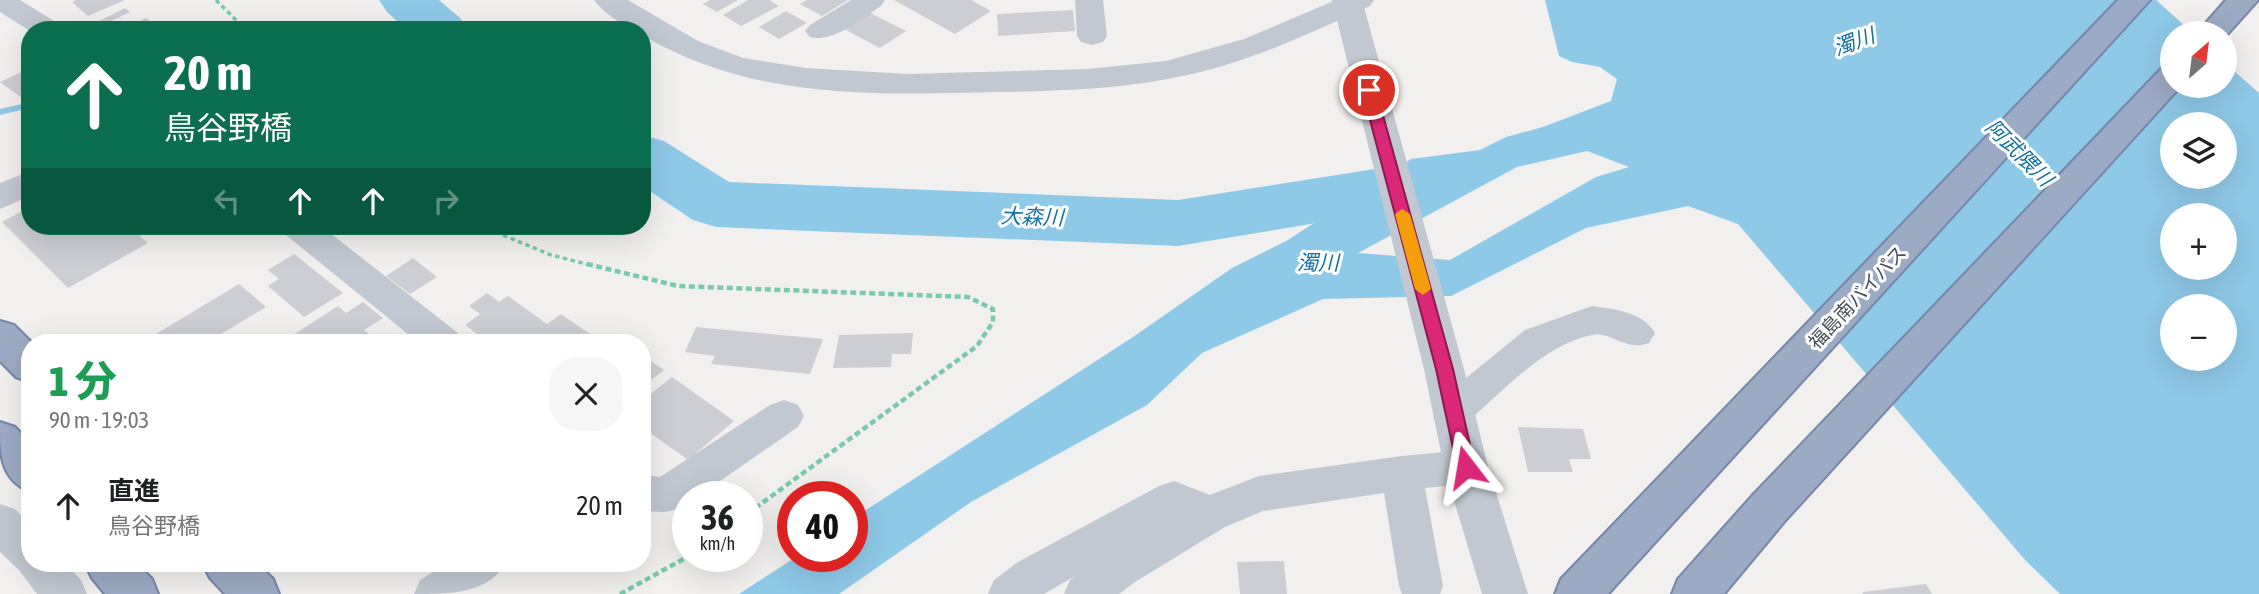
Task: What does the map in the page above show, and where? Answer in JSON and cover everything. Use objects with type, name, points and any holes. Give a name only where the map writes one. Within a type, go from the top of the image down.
[{"type":"highway","name":"福島南バイパス","points":[[1578,594],[2135,0]]},
{"type":"highway","points":[[2223,21],[2243,0]]},
{"type":"highway","points":[[1695,594],[1768,509],[2160,89]]},
{"type":"highway","points":[[0,336],[21,357]]},
{"type":"highway","points":[[0,439],[21,464]]},
{"type":"highway","points":[[115,572],[135,594]]},
{"type":"highway","points":[[234,572],[256,594]]},
{"type":"street","points":[[0,0],[34,21]]},
{"type":"street","points":[[607,0],[639,21]]},
{"type":"street","points":[[820,31],[871,0]]},
{"type":"street","points":[[1089,0],[1092,36]]},
{"type":"street","points":[[651,29],[737,66],[838,82],[907,84],[1151,74],[1217,59],[1286,34],[1351,2],[1362,65],[1444,369],[1466,467],[1505,594]]},
{"type":"street","points":[[0,197],[21,186]]},
{"type":"street","points":[[309,235],[434,334]]},
{"type":"street","points":[[1453,411],[1538,340],[1592,320],[1614,323],[1636,334]]},
{"type":"street","points":[[651,494],[665,496],[784,416]]},
{"type":"street","points":[[1086,594],[1119,568],[1210,514],[1259,495],[1402,473],[1466,467]]},
{"type":"street","points":[[1402,473],[1421,586]]},
{"type":"street","points":[[1010,594],[1055,564],[1174,499],[1210,514]]},
{"type":"street","points":[[0,522],[21,545]]},
{"type":"street","points":[[44,572],[65,594]]},
{"type":"street","points":[[436,594],[470,572]]},
{"type":"path","points":[[216,0],[237,21]]},
{"type":"path","points":[[503,235],[551,255],[678,286],[968,297],[993,309],[993,322],[977,346],[763,502]]},
{"type":"path","points":[[620,594],[672,565]]},
{"type":"water","points":[[1545,0],[2156,0],[2180,21],[2160,21],[2160,98],[2237,98],[2237,74],[2259,93],[2259,594],[2060,594],[2026,561],[1738,224],[1688,206],[1586,228],[1451,296],[1323,299],[1202,353],[1147,405],[971,502],[839,594],[739,594],[777,569],[777,572],[868,572],[868,509],[1133,337],[1232,268],[1288,240],[1411,159],[1480,150],[1506,137],[1543,127],[1611,101],[1617,79],[1600,67],[1572,62],[1559,56]],"holes":[[[1587,151],[1629,167],[1596,177],[1450,260],[1358,253],[1517,167]]]},
{"type":"building","points":[[125,0],[88,16],[72,2]]},
{"type":"building","points":[[710,0],[738,0],[717,12],[703,4]]},
{"type":"building","points":[[748,0],[769,0],[779,6],[741,26],[723,15]]},
{"type":"building","points":[[807,0],[848,0],[822,16],[800,4]]},
{"type":"building","points":[[894,0],[971,0],[991,11],[955,34]]},
{"type":"building","points":[[125,8],[130,12],[112,21],[99,21]]},
{"type":"building","points":[[1073,10],[1075,31],[998,36],[997,14]]},
{"type":"building","points":[[786,11],[807,23],[779,39],[759,27]]},
{"type":"building","points":[[868,12],[906,31],[880,48],[842,28]]},
{"type":"building","points":[[21,72],[21,97],[0,82]]},
{"type":"building","points":[[21,212],[21,235],[139,235],[148,243],[68,288],[2,222]]},
{"type":"building","points":[[294,254],[343,293],[304,317],[268,286],[279,279],[268,270]]},
{"type":"building","points":[[413,258],[437,277],[410,294],[386,276]]},
{"type":"building","points":[[239,284],[266,307],[221,334],[156,334]]},
{"type":"building","points":[[487,293],[499,302],[508,296],[547,324],[561,314],[590,334],[477,334],[465,325],[480,314],[469,306]]},
{"type":"building","points":[[363,302],[383,318],[364,330],[369,334],[294,334],[338,306],[346,313]]},
{"type":"building","points":[[696,327],[823,339],[810,374],[711,364],[715,356],[685,352]]},
{"type":"building","points":[[913,333],[911,354],[892,354],[891,367],[833,368],[839,335]]},
{"type":"building","points":[[651,361],[664,370],[651,380]]},
{"type":"building","points":[[672,377],[734,421],[688,460],[651,433],[651,394]]},
{"type":"building","points":[[1518,427],[1583,429],[1591,459],[1569,459],[1573,472],[1528,472]]},
{"type":"building","points":[[1284,561],[1287,594],[1240,594],[1237,562]]},
{"type":"building","points":[[1926,584],[1932,594],[1863,594],[1863,592]]},
{"type":"waterway","name":"大森川","points":[[406,0],[430,21]]},
{"type":"waterway","points":[[0,112],[21,107]]},
{"type":"waterway","name":"大森川","points":[[651,162],[716,204],[1178,223],[1432,182]]},
{"type":"slow traffic","points":[[1402,214],[1423,289]]},
{"type":"route","points":[[1369,90],[1444,369],[1466,467]]},
{"type":"water label","name":"濁川","points":[[1854,42]]},
{"type":"water label","name":"阿武隈川","points":[[2019,153]]},
{"type":"water label","name":"濁川","points":[[1318,263]]}]
